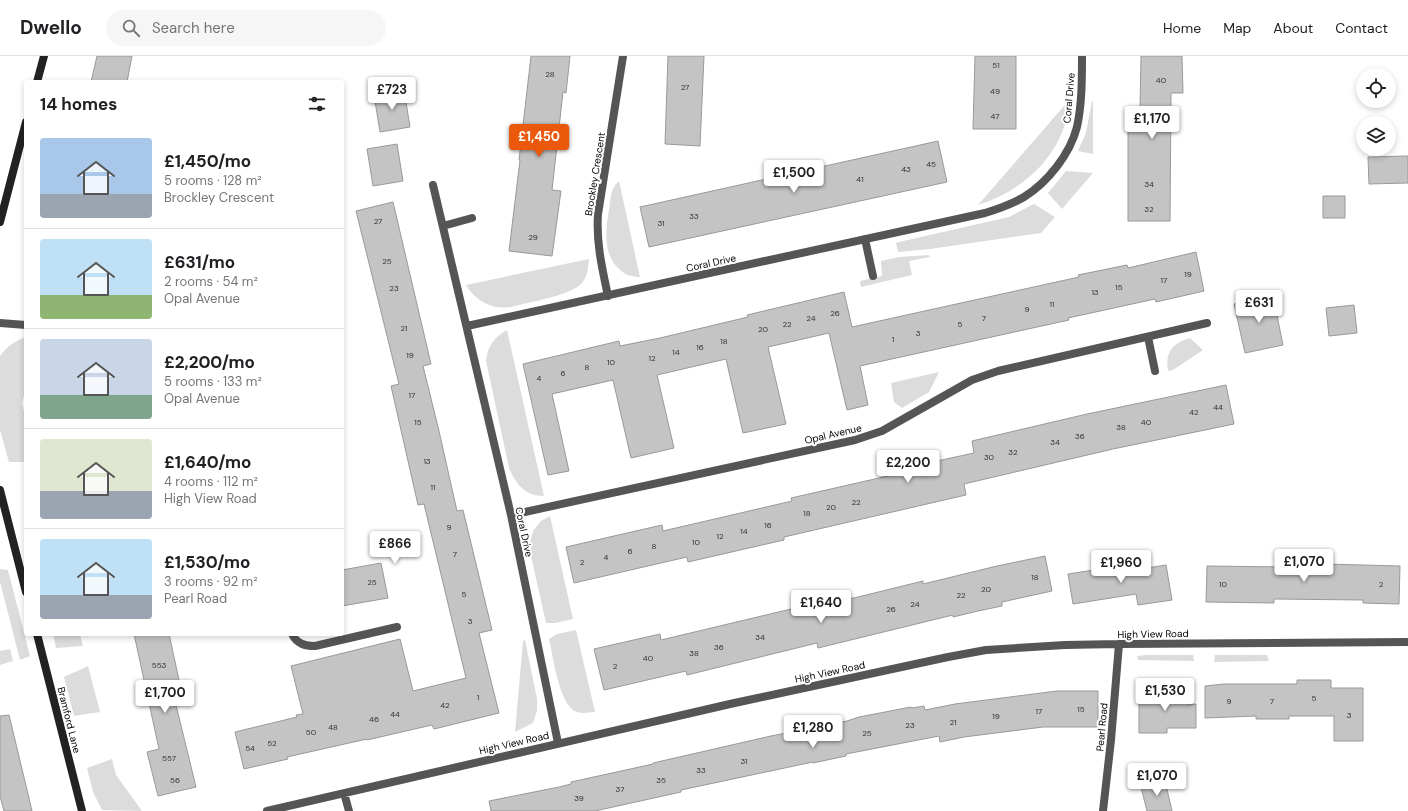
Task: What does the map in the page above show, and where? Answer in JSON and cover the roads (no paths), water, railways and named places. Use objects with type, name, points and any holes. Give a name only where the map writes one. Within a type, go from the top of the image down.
[{"type":"street","points":[[38,80],[44,56]]},
{"type":"street","name":"Brockley Crescent","points":[[608,296],[598,246],[597,229],[598,214],[623,56]]},
{"type":"street","name":"Coral Drive","points":[[467,326],[984,213],[1013,202],[1037,188],[1059,164],[1068,148],[1077,128],[1080,110],[1082,56]]},
{"type":"street","points":[[0,222],[24,130]]},
{"type":"street","name":"Coral Drive","points":[[433,185],[511,515],[558,743]]},
{"type":"street","points":[[443,226],[472,218]]},
{"type":"street","points":[[865,239],[873,276]]},
{"type":"street","points":[[0,323],[24,325]]},
{"type":"street","name":"Opal Avenue","points":[[511,515],[855,440],[882,431],[972,380],[991,373],[1011,367],[1207,323]]},
{"type":"street","points":[[1148,336],[1155,371]]},
{"type":"street","points":[[0,490],[24,584]]},
{"type":"street","points":[[293,636],[297,642],[315,646],[397,627]]},
{"type":"street","name":"Bramford Lane","points":[[38,636],[82,811]]},
{"type":"street","name":"High View Road","points":[[267,811],[730,704],[948,656],[986,650],[1119,644],[1408,642]]},
{"type":"street","name":"Pearl Road","points":[[1103,811],[1119,644]]},
{"type":"street","points":[[344,793],[349,811]]}]
